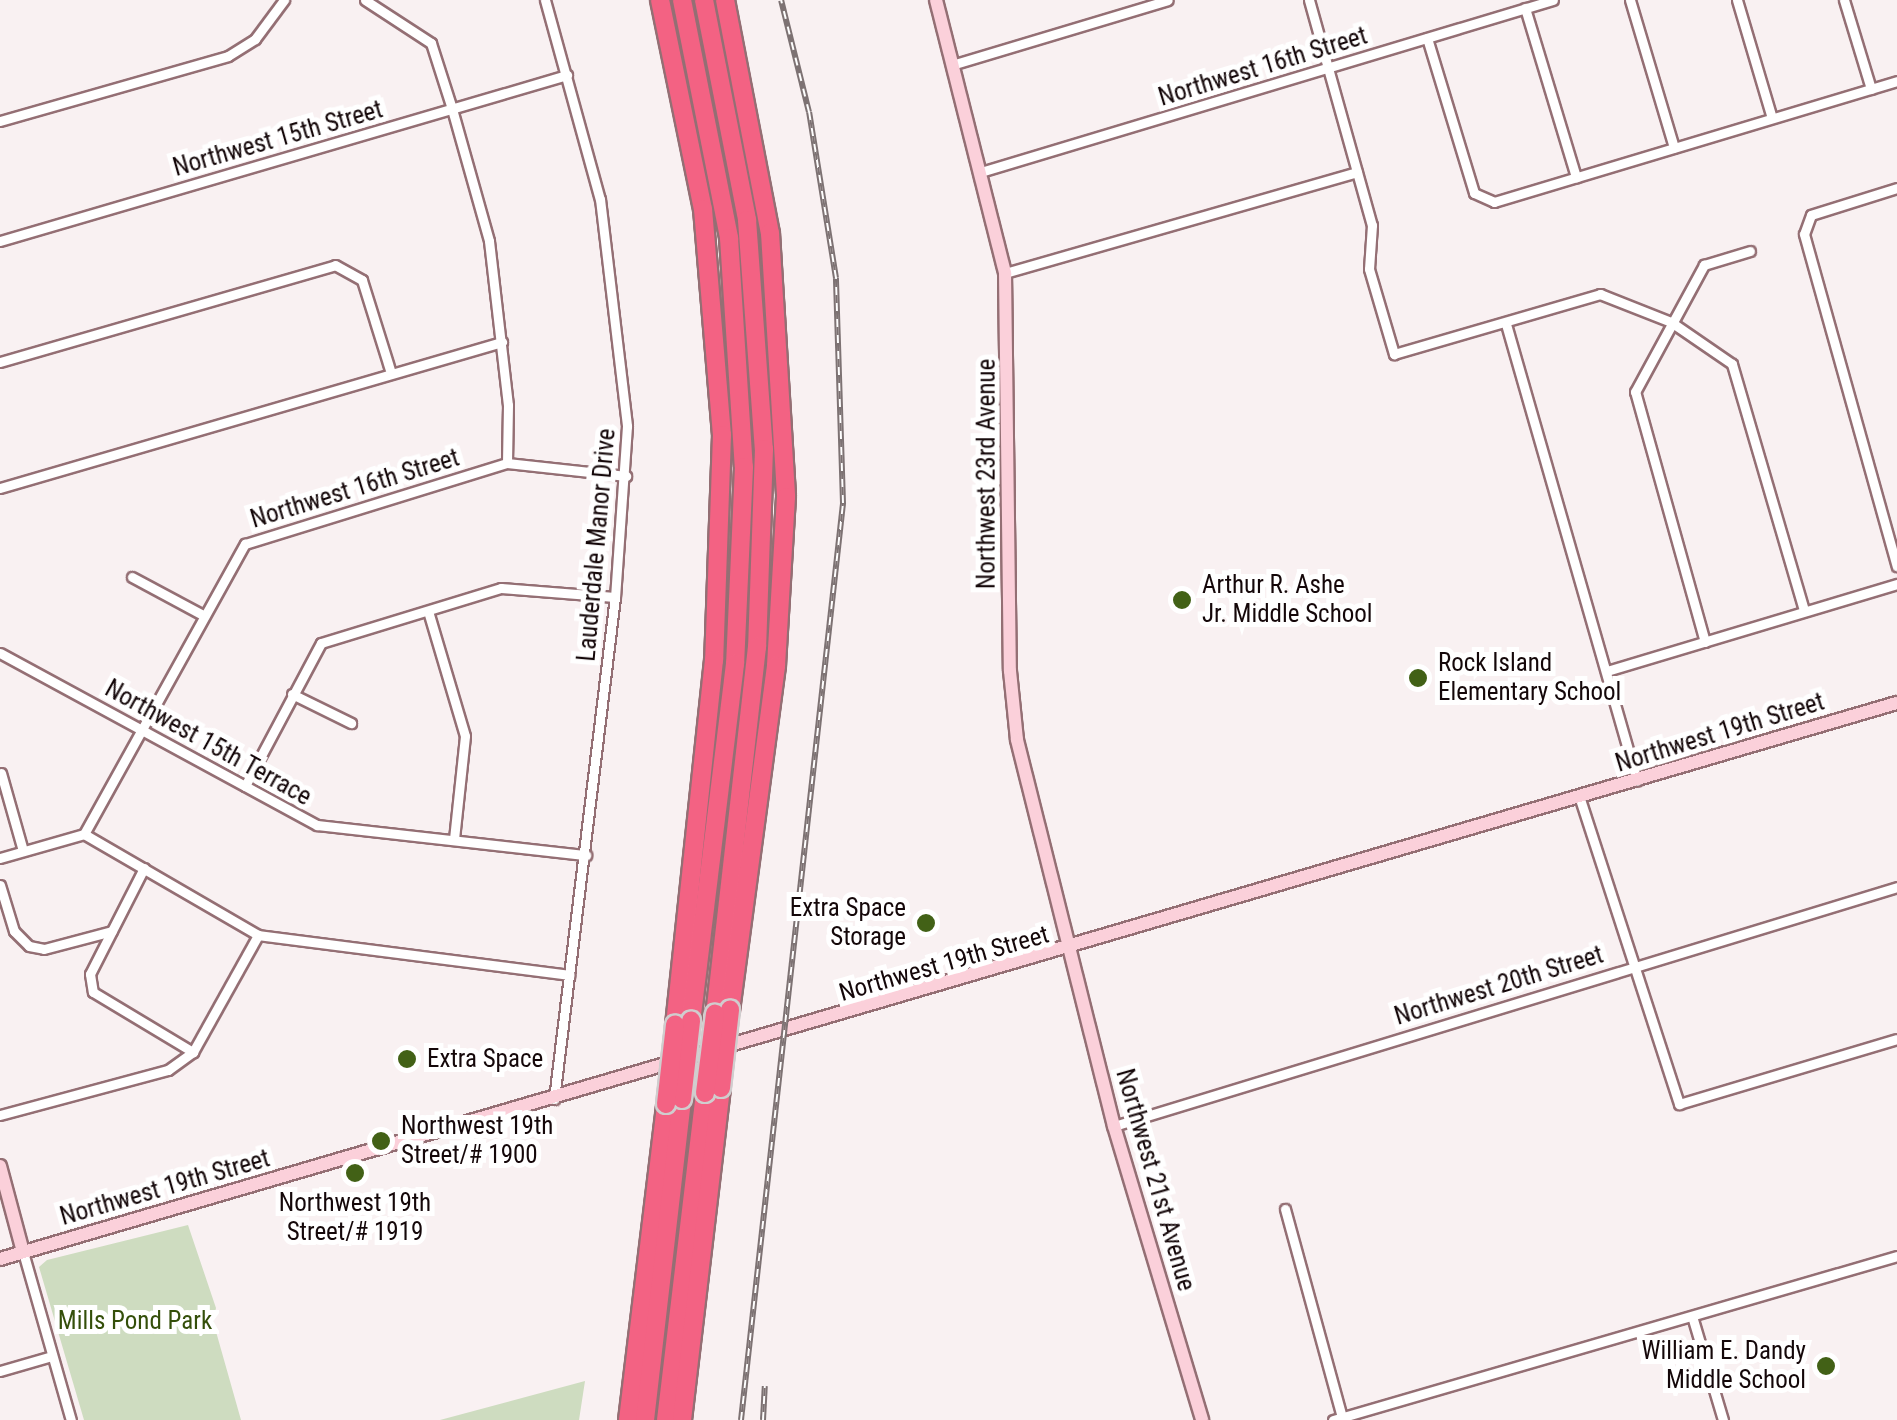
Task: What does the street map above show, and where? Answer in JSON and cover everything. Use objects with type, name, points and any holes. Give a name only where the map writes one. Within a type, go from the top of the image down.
[{"type":"highway","points":[[660,0],[703,208]]},
{"type":"highway","points":[[644,1420],[683,1023],[734,664],[744,484],[733,272],[682,0]]},
{"type":"highway","points":[[704,0],[747,220],[783,367]]},
{"type":"highway","points":[[722,1012],[779,634],[783,367],[761,168],[726,0]]},
{"type":"highway","points":[[683,1023],[721,548],[721,401],[693,44]]},
{"type":"highway","points":[[682,1420],[763,549],[762,384],[747,220]]},
{"type":"highway","points":[[666,1420],[713,1090]]},
{"type":"highway","points":[[628,1420],[674,1102]]},
{"type":"street","points":[[0,121],[228,56],[255,39],[284,0]]},
{"type":"street","points":[[365,0],[431,43],[452,109],[489,241],[502,342],[507,464]]},
{"type":"street","name":"Lauderdale Manor Drive","points":[[546,0],[604,227],[624,362],[626,476],[586,854],[554,1099]]},
{"type":"street","name":"Northwest 23rd Avenue","points":[[936,0],[984,171],[1005,273],[1010,670],[1017,740],[1067,951]]},
{"type":"street","points":[[954,64],[1168,0]]},
{"type":"street","points":[[1309,0],[1372,225],[1369,269],[1394,354],[1611,294],[1671,322],[1732,364],[1804,612]]},
{"type":"street","name":"Northwest 16th Street","points":[[984,171],[1553,0]]},
{"type":"street","points":[[1630,0],[1674,148]]},
{"type":"street","points":[[1737,0],[1772,118]]},
{"type":"street","points":[[1844,0],[1871,89]]},
{"type":"street","points":[[1525,8],[1576,178]]},
{"type":"street","points":[[1427,38],[1474,193],[1494,202],[1897,81]]},
{"type":"street","name":"Northwest 15th Street","points":[[0,241],[567,76]]},
{"type":"street","points":[[1005,273],[1357,172]]},
{"type":"street","points":[[1897,189],[1811,215],[1806,245],[1897,566]]},
{"type":"street","points":[[1705,642],[1635,392],[1708,262],[1750,251]]},
{"type":"street","points":[[0,362],[335,266],[362,280],[391,373]]},
{"type":"street","points":[[1506,324],[1638,781]]},
{"type":"street","points":[[0,488],[502,342]]},
{"type":"street","name":"Northwest 16th Street","points":[[84,834],[238,552],[260,536],[507,464],[626,476]]},
{"type":"street","points":[[132,577],[202,614]]},
{"type":"street","points":[[1608,672],[1897,584]]},
{"type":"street","points":[[245,786],[321,643],[524,586],[615,598]]},
{"type":"street","points":[[428,611],[465,736],[454,839]]},
{"type":"street","name":"Northwest 15th Terrace","points":[[0,653],[317,826],[586,854]]},
{"type":"street","points":[[292,694],[351,724]]},
{"type":"street","name":"Northwest 19th Street","points":[[0,1259],[1067,951],[1897,703]]},
{"type":"street","points":[[1,773],[23,851]]},
{"type":"street","points":[[1580,799],[1679,1104],[1897,1039]]},
{"type":"street","points":[[0,858],[84,834],[258,935],[570,975]]},
{"type":"street","points":[[144,868],[90,974],[92,992],[192,1052]]},
{"type":"street","points":[[0,885],[14,931],[29,946],[44,949],[112,931]]},
{"type":"street","name":"Northwest 20th Street","points":[[1114,1126],[1897,887]]},
{"type":"street","points":[[0,1115],[168,1070],[192,1052],[258,935]]},
{"type":"street","name":"Northwest 21st Avenue","points":[[1067,951],[1114,1126],[1202,1420]]},
{"type":"street","points":[[0,1166],[70,1420]]},
{"type":"street","points":[[1285,1209],[1338,1419],[1897,1256]]},
{"type":"street","points":[[1692,1316],[1723,1420]]},
{"type":"street","points":[[0,1371],[52,1356]]},
{"type":"green space","name":"Mills Pond Park","points":[[188,1225],[216,1308],[213,1321],[241,1420],[84,1420],[39,1267],[47,1260]]},
{"type":"green space","points":[[585,1381],[579,1420],[440,1420]]},
{"type":"railway","points":[[741,1420],[843,503],[836,278],[809,112],[781,0]]},
{"type":"railway","points":[[763,1420],[765,1386]]},
{"type":"place","name":"Arthur R. Ashe Jr. Middle School","points":[[1182,600]]},
{"type":"place","name":"Rock Island Elementary School","points":[[1418,678]]},
{"type":"place","name":"Extra Space Storage","points":[[926,923]]},
{"type":"place","name":"Extra Space","points":[[407,1059]]},
{"type":"place","name":"Northwest 19th Street/# 1900","points":[[381,1141]]},
{"type":"place","name":"Northwest 19th Street/# 1919","points":[[355,1173]]},
{"type":"place","name":"William E. Dandy Middle School","points":[[1826,1366]]}]
